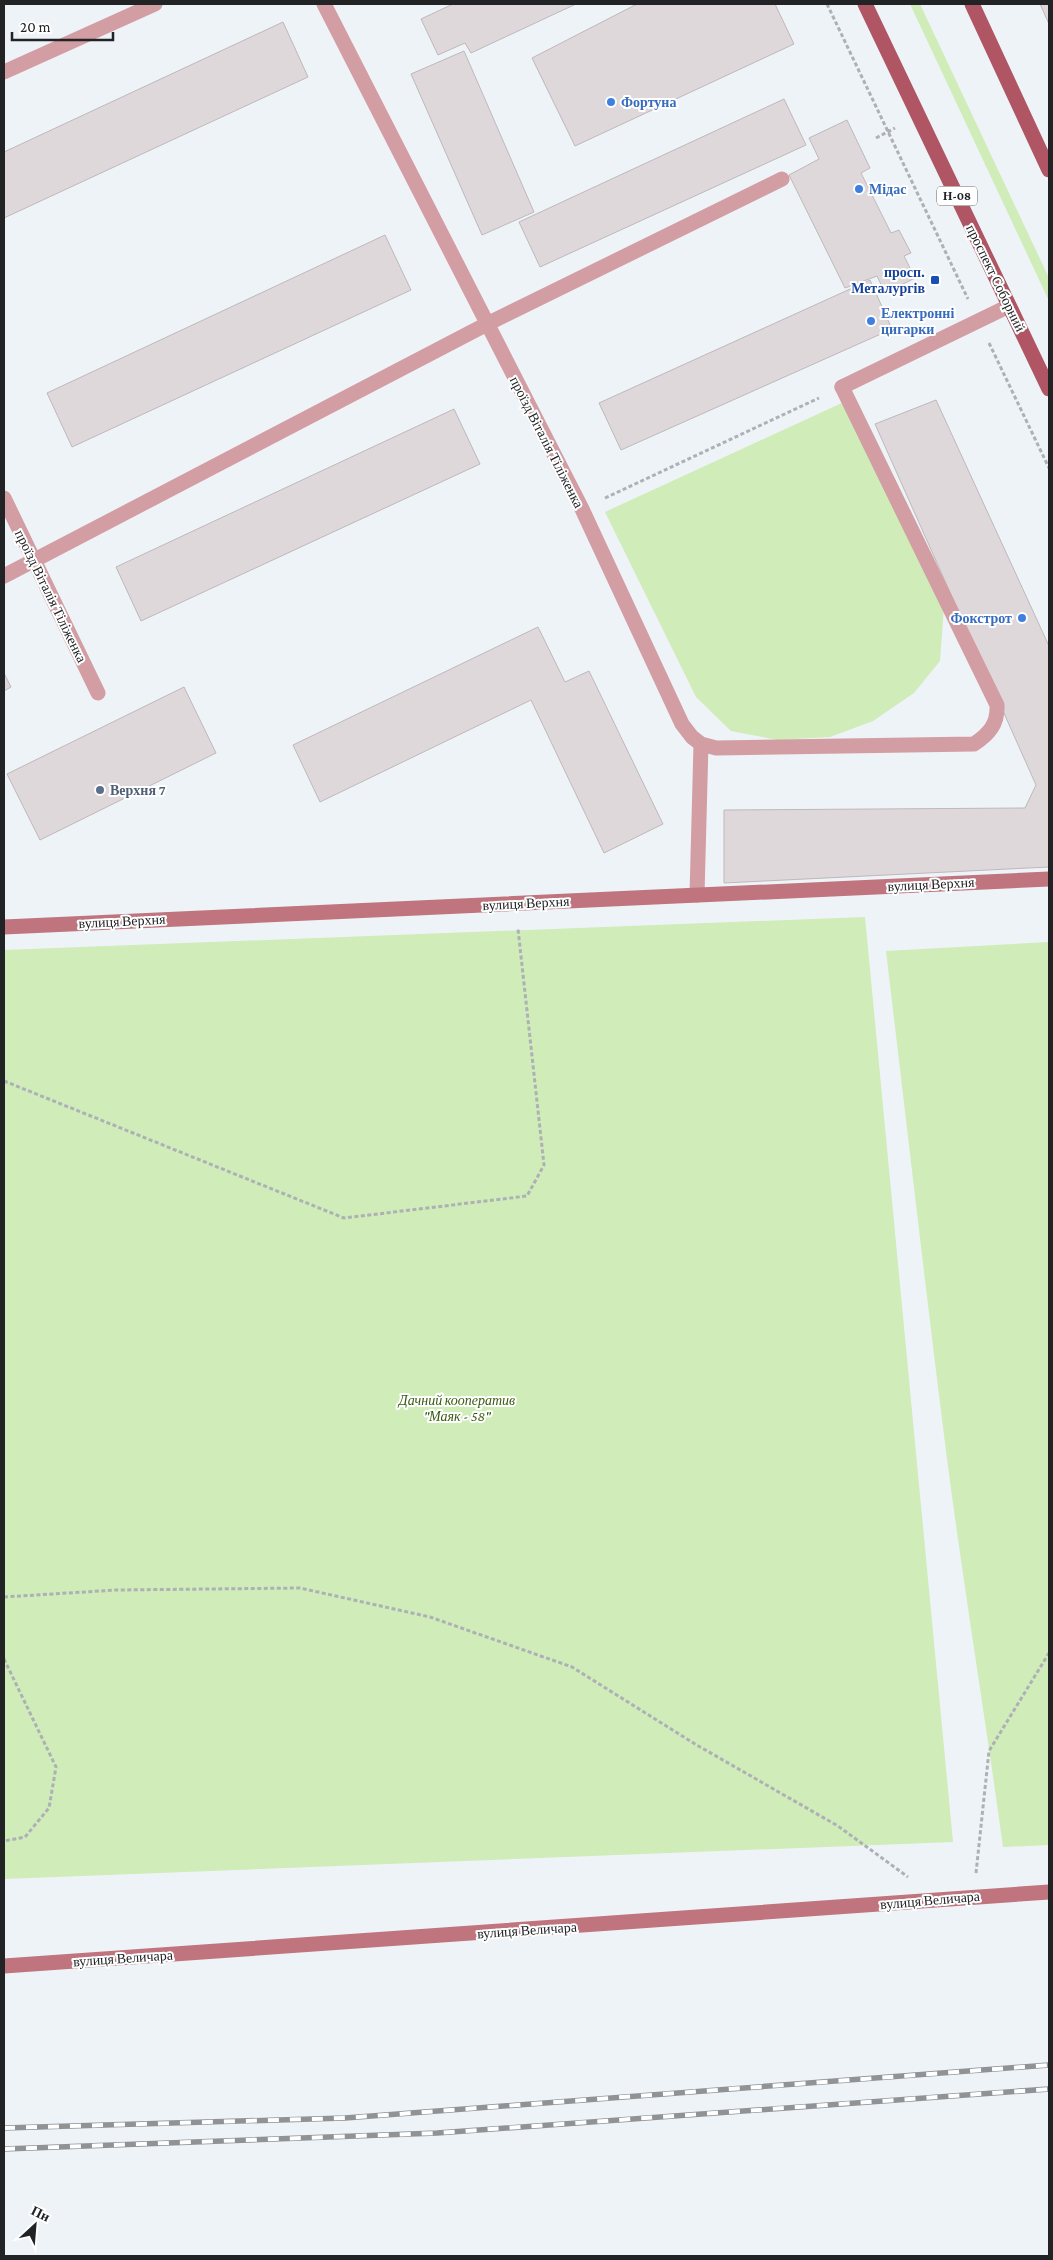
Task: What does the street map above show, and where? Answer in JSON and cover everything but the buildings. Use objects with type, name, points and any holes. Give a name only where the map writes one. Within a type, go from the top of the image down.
[{"type":"main road","name":"проспект Соборний","points":[[865,4],[1049,389]]},
{"type":"main road","points":[[972,4],[1049,170]]},
{"type":"street","points":[[4,72],[156,4]]},
{"type":"street","name":"проїзд Віталія Тіліженка","points":[[324,4],[582,509],[682,724],[692,737],[701,744]]},
{"type":"street","points":[[4,576],[487,324],[782,179]]},
{"type":"street","points":[[697,895],[701,744],[716,748],[974,744],[984,738],[994,726],[997,706],[842,387],[1009,306]]},
{"type":"street","name":"проїзд Віталія Тіліженка","points":[[4,498],[98,693]]},
{"type":"street","name":"вулиця Верхня","points":[[4,927],[1049,879]]},
{"type":"street","name":"вулиця Величара","points":[[4,1966],[1049,1892]]},
{"type":"path","points":[[827,4],[1049,468]]},
{"type":"path","points":[[582,509],[842,387]]},
{"type":"path","points":[[4,1081],[344,1218],[527,1196],[544,1165],[516,903]]},
{"type":"path","points":[[4,1598],[116,1590],[300,1588],[430,1617],[572,1667],[695,1744],[838,1826],[941,1900]]},
{"type":"path","points":[[974,1896],[989,1751],[1049,1653]]},
{"type":"path","points":[[4,1659],[56,1768],[49,1808],[25,1837],[4,1841]]},
{"type":"green space","points":[[910,4],[920,4],[1049,278],[1049,301]]},
{"type":"green space","points":[[844,402],[944,606],[940,661],[914,693],[873,721],[830,737],[778,740],[731,731],[696,697],[605,512]]},
{"type":"green space","name":"Дачний кооператив \"Маяк - 58\"","points":[[865,917],[953,1842],[4,1879],[4,950]]},
{"type":"green space","points":[[1049,942],[1049,1845],[1003,1847],[946,1451],[886,951]]},
{"type":"railway","points":[[4,2128],[345,2118],[1049,2065]]},
{"type":"railway","points":[[4,2149],[437,2133],[1049,2089]]},
{"type":"place","name":"Фортуна","points":[[611,102]]},
{"type":"place","name":"Мідас","points":[[859,189]]},
{"type":"place","name":"просп. Металургів","points":[[935,280]]},
{"type":"place","name":"Електронні цигарки","points":[[871,321]]},
{"type":"place","name":"Фокстрот","points":[[1022,618]]},
{"type":"place","name":"Верхня 7","points":[[100,790]]}]
